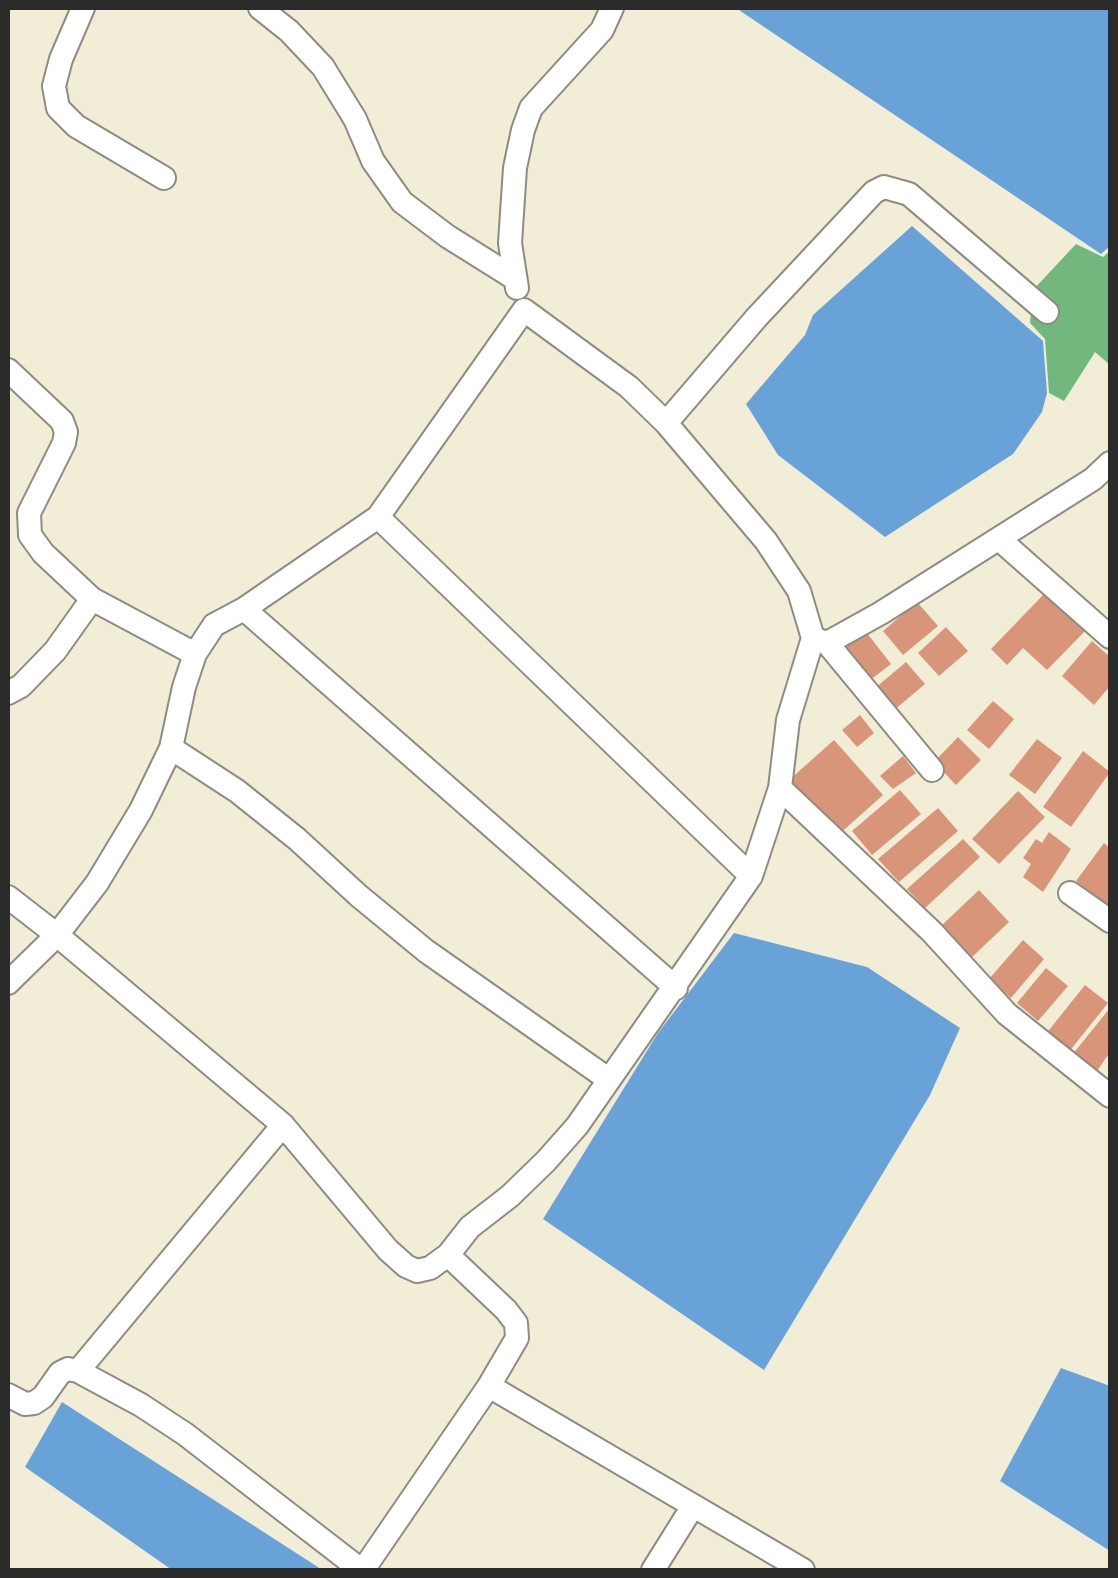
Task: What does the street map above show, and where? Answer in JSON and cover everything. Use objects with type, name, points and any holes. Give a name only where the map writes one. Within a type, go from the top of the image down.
[{"type":"street","points":[[83,8],[54,86],[58,108],[76,126],[164,178]]},
{"type":"street","points":[[260,8],[323,68],[355,120],[374,161],[402,202],[446,236],[514,278]]},
{"type":"street","points":[[612,8],[602,30],[531,108],[523,130],[515,168],[510,242],[514,278],[524,310],[629,387],[666,423],[766,541],[799,591],[820,640],[932,770]]},
{"type":"street","points":[[666,423],[757,318],[874,192],[884,186],[909,194],[1047,312]]},
{"type":"street","points":[[8,983],[57,935],[97,884],[141,810],[172,748],[195,654],[214,625],[244,609],[378,517],[524,310]]},
{"type":"street","points":[[8,370],[62,421],[66,432],[29,513],[30,535],[43,553],[92,599],[195,654]]},
{"type":"street","points":[[8,898],[283,1124],[388,1250],[406,1266],[417,1271],[430,1268],[510,1196],[577,1126],[751,876],[780,788],[788,720],[820,640],[999,540],[1093,479],[1110,463]]},
{"type":"street","points":[[378,517],[751,876]]},
{"type":"street","points":[[999,540],[1110,637]]},
{"type":"street","points":[[8,693],[21,686],[55,651],[92,599]]},
{"type":"street","points":[[244,609],[676,988]]},
{"type":"street","points":[[172,748],[267,815],[426,951],[608,1079]]},
{"type":"street","points":[[780,788],[932,932],[1006,1014],[1110,1096]]},
{"type":"street","points":[[1070,893],[1110,922]]},
{"type":"street","points":[[78,1372],[283,1124]]},
{"type":"street","points":[[8,1395],[34,1404],[44,1397],[60,1373],[68,1369],[78,1372],[141,1405],[185,1434],[362,1570],[517,1338],[516,1323],[448,1255]]},
{"type":"street","points":[[488,1386],[803,1570]]},
{"type":"street","points":[[653,1570],[694,1506]]},
{"type":"green space","points":[[1076,244],[1103,257],[1110,251],[1110,365],[1095,352],[1064,401],[1049,393],[1045,339],[1030,323],[1033,290]]},
{"type":"water","points":[[736,8],[1110,8],[1110,246],[1101,254]]},
{"type":"water","points":[[912,226],[1043,341],[1047,393],[1042,412],[1013,454],[885,537],[778,455],[746,404],[805,335],[813,315]]},
{"type":"water","points":[[734,933],[867,967],[960,1028],[930,1095],[764,1370],[543,1219],[658,1033]]},
{"type":"water","points":[[1061,1368],[1110,1386],[1110,1551],[1000,1481]]},
{"type":"water","points":[[62,1402],[321,1569],[172,1570],[25,1467]]},
{"type":"building","points":[[1045,593],[1085,631],[1047,670],[1023,648],[1007,665],[991,649]]},
{"type":"building","points":[[917,602],[938,626],[903,655],[883,631]]},
{"type":"building","points":[[946,627],[968,651],[939,676],[918,653]]},
{"type":"building","points":[[863,628],[891,664],[865,684],[837,648]]},
{"type":"building","points":[[1092,641],[1110,657],[1110,686],[1094,705],[1062,676]]},
{"type":"building","points":[[906,662],[925,684],[893,711],[874,689]]},
{"type":"building","points":[[993,701],[1014,719],[989,749],[967,730]]},
{"type":"building","points":[[860,715],[874,733],[857,747],[842,730]]},
{"type":"building","points":[[958,737],[981,760],[956,785],[934,762]]},
{"type":"building","points":[[1037,739],[1062,758],[1035,794],[1009,775]]},
{"type":"building","points":[[834,740],[883,795],[837,836],[788,781]]},
{"type":"building","points":[[1083,751],[1110,772],[1071,827],[1043,807]]},
{"type":"building","points":[[903,756],[916,773],[893,789],[880,776]]},
{"type":"building","points":[[900,790],[921,814],[872,855],[852,831]]},
{"type":"building","points":[[1018,791],[1045,817],[999,864],[972,839]]},
{"type":"building","points":[[938,808],[958,831],[899,882],[878,859]]},
{"type":"building","points":[[1049,832],[1071,849],[1043,892],[1023,877],[1031,864],[1023,858],[1036,839],[1042,843]]},
{"type":"building","points":[[963,839],[980,857],[925,908],[907,889]]},
{"type":"building","points":[[1104,843],[1110,848],[1110,906],[1076,881]]},
{"type":"building","points":[[979,890],[1009,922],[971,958],[941,926]]},
{"type":"building","points":[[1023,940],[1044,959],[1011,998],[989,979]]},
{"type":"building","points":[[1046,968],[1068,986],[1038,1021],[1017,1003]]},
{"type":"building","points":[[1085,985],[1108,1003],[1068,1053],[1045,1035]]},
{"type":"building","points":[[1110,1008],[1110,1052],[1095,1074],[1072,1055]]}]
